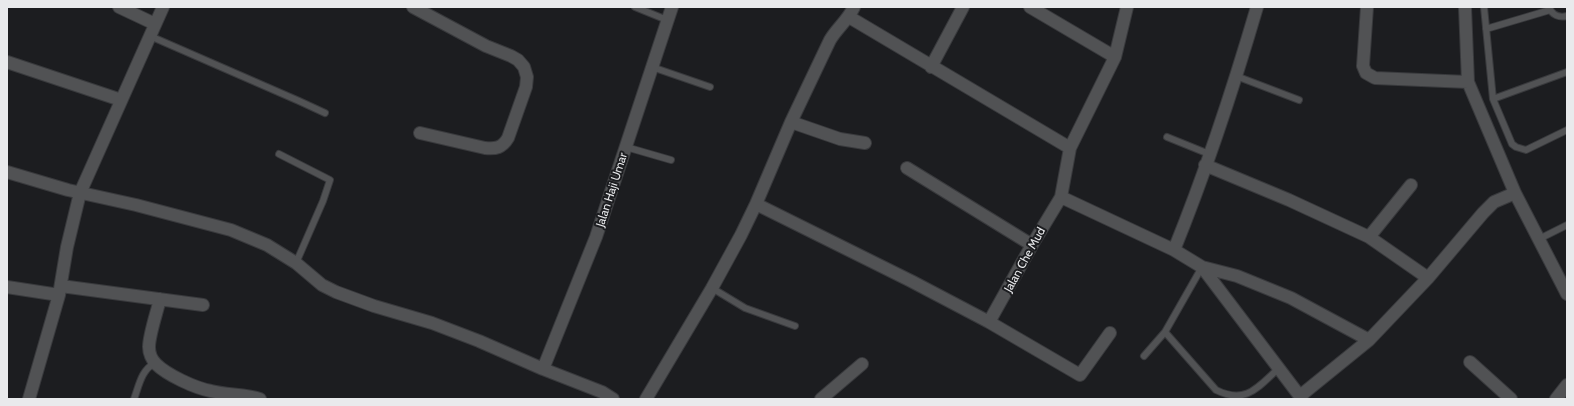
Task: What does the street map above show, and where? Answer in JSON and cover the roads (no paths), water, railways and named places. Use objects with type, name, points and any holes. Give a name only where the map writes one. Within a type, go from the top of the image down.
[{"type":"street","points":[[119,7],[155,24]]},
{"type":"street","points":[[29,399],[60,290],[67,247],[80,193],[163,7]]},
{"type":"street","points":[[413,7],[486,46],[518,60],[524,67],[527,77],[526,87],[508,138],[500,148],[485,148],[420,133]]},
{"type":"street","name":"Jalan Haji Umar","points":[[543,369],[596,237],[672,7]]},
{"type":"street","points":[[931,67],[963,7]]},
{"type":"street","points":[[1030,7],[1115,57]]},
{"type":"street","points":[[1127,7],[1115,57],[1070,148],[1061,197],[1174,250],[1202,267],[1236,276],[1291,298],[1369,340]]},
{"type":"street","points":[[1174,250],[1236,76],[1257,7]]},
{"type":"street","points":[[1367,7],[1363,66],[1366,72],[1374,78],[1468,82]]},
{"type":"street","points":[[1465,7],[1468,82],[1515,193],[1567,294]]},
{"type":"street","points":[[646,399],[712,288],[756,204],[791,122],[830,40],[835,31],[851,12],[931,67],[1070,148]]},
{"type":"street","points":[[7,62],[121,100]]},
{"type":"street","points":[[791,122],[840,139],[865,143]]},
{"type":"street","points":[[1207,160],[1369,237],[1428,278]]},
{"type":"street","points":[[907,168],[1032,245]]},
{"type":"street","points":[[7,172],[80,193],[136,205],[231,230],[267,245],[296,263],[322,285],[336,292],[362,302],[432,323],[479,341],[543,369],[602,392],[613,399]]},
{"type":"street","points":[[1369,237],[1412,185]]},
{"type":"street","points":[[1202,267],[1301,397],[1369,340],[1428,278],[1488,207],[1504,196],[1515,193]]},
{"type":"street","name":"Jalan Che Mud","points":[[989,322],[1061,197]]},
{"type":"street","points":[[756,204],[911,281],[989,322],[1080,375],[1110,333]]},
{"type":"street","points":[[7,287],[160,299],[203,305]]},
{"type":"street","points":[[160,299],[149,347],[150,355],[155,363],[165,371],[209,391],[237,396],[253,396],[260,399]]},
{"type":"street","points":[[1470,362],[1510,399]]},
{"type":"street","points":[[821,399],[862,364]]},
{"type":"street","points":[[1556,399],[1567,385]]},
{"type":"lane","points":[[635,7],[667,20]]},
{"type":"lane","points":[[1484,7],[1493,99],[1510,139],[1516,147],[1521,150],[1526,150],[1567,130]]},
{"type":"lane","points":[[1486,29],[1550,9],[1559,17],[1567,16]]},
{"type":"lane","points":[[150,36],[299,100],[325,113]]},
{"type":"lane","points":[[652,67],[710,87]]},
{"type":"lane","points":[[1493,99],[1567,72]]},
{"type":"lane","points":[[1236,76],[1299,100]]},
{"type":"lane","points":[[1167,137],[1207,160]]},
{"type":"lane","points":[[626,147],[670,160]]},
{"type":"lane","points":[[279,154],[330,180],[323,201],[296,263]]},
{"type":"lane","points":[[1539,239],[1567,225]]},
{"type":"lane","points":[[1144,356],[1165,332],[1202,267]]},
{"type":"lane","points":[[712,288],[746,308],[795,326]]},
{"type":"lane","points":[[1165,332],[1216,390],[1225,395],[1235,397],[1246,395],[1255,390],[1279,368]]},
{"type":"lane","points":[[134,399],[145,371],[149,366],[155,363]]}]
